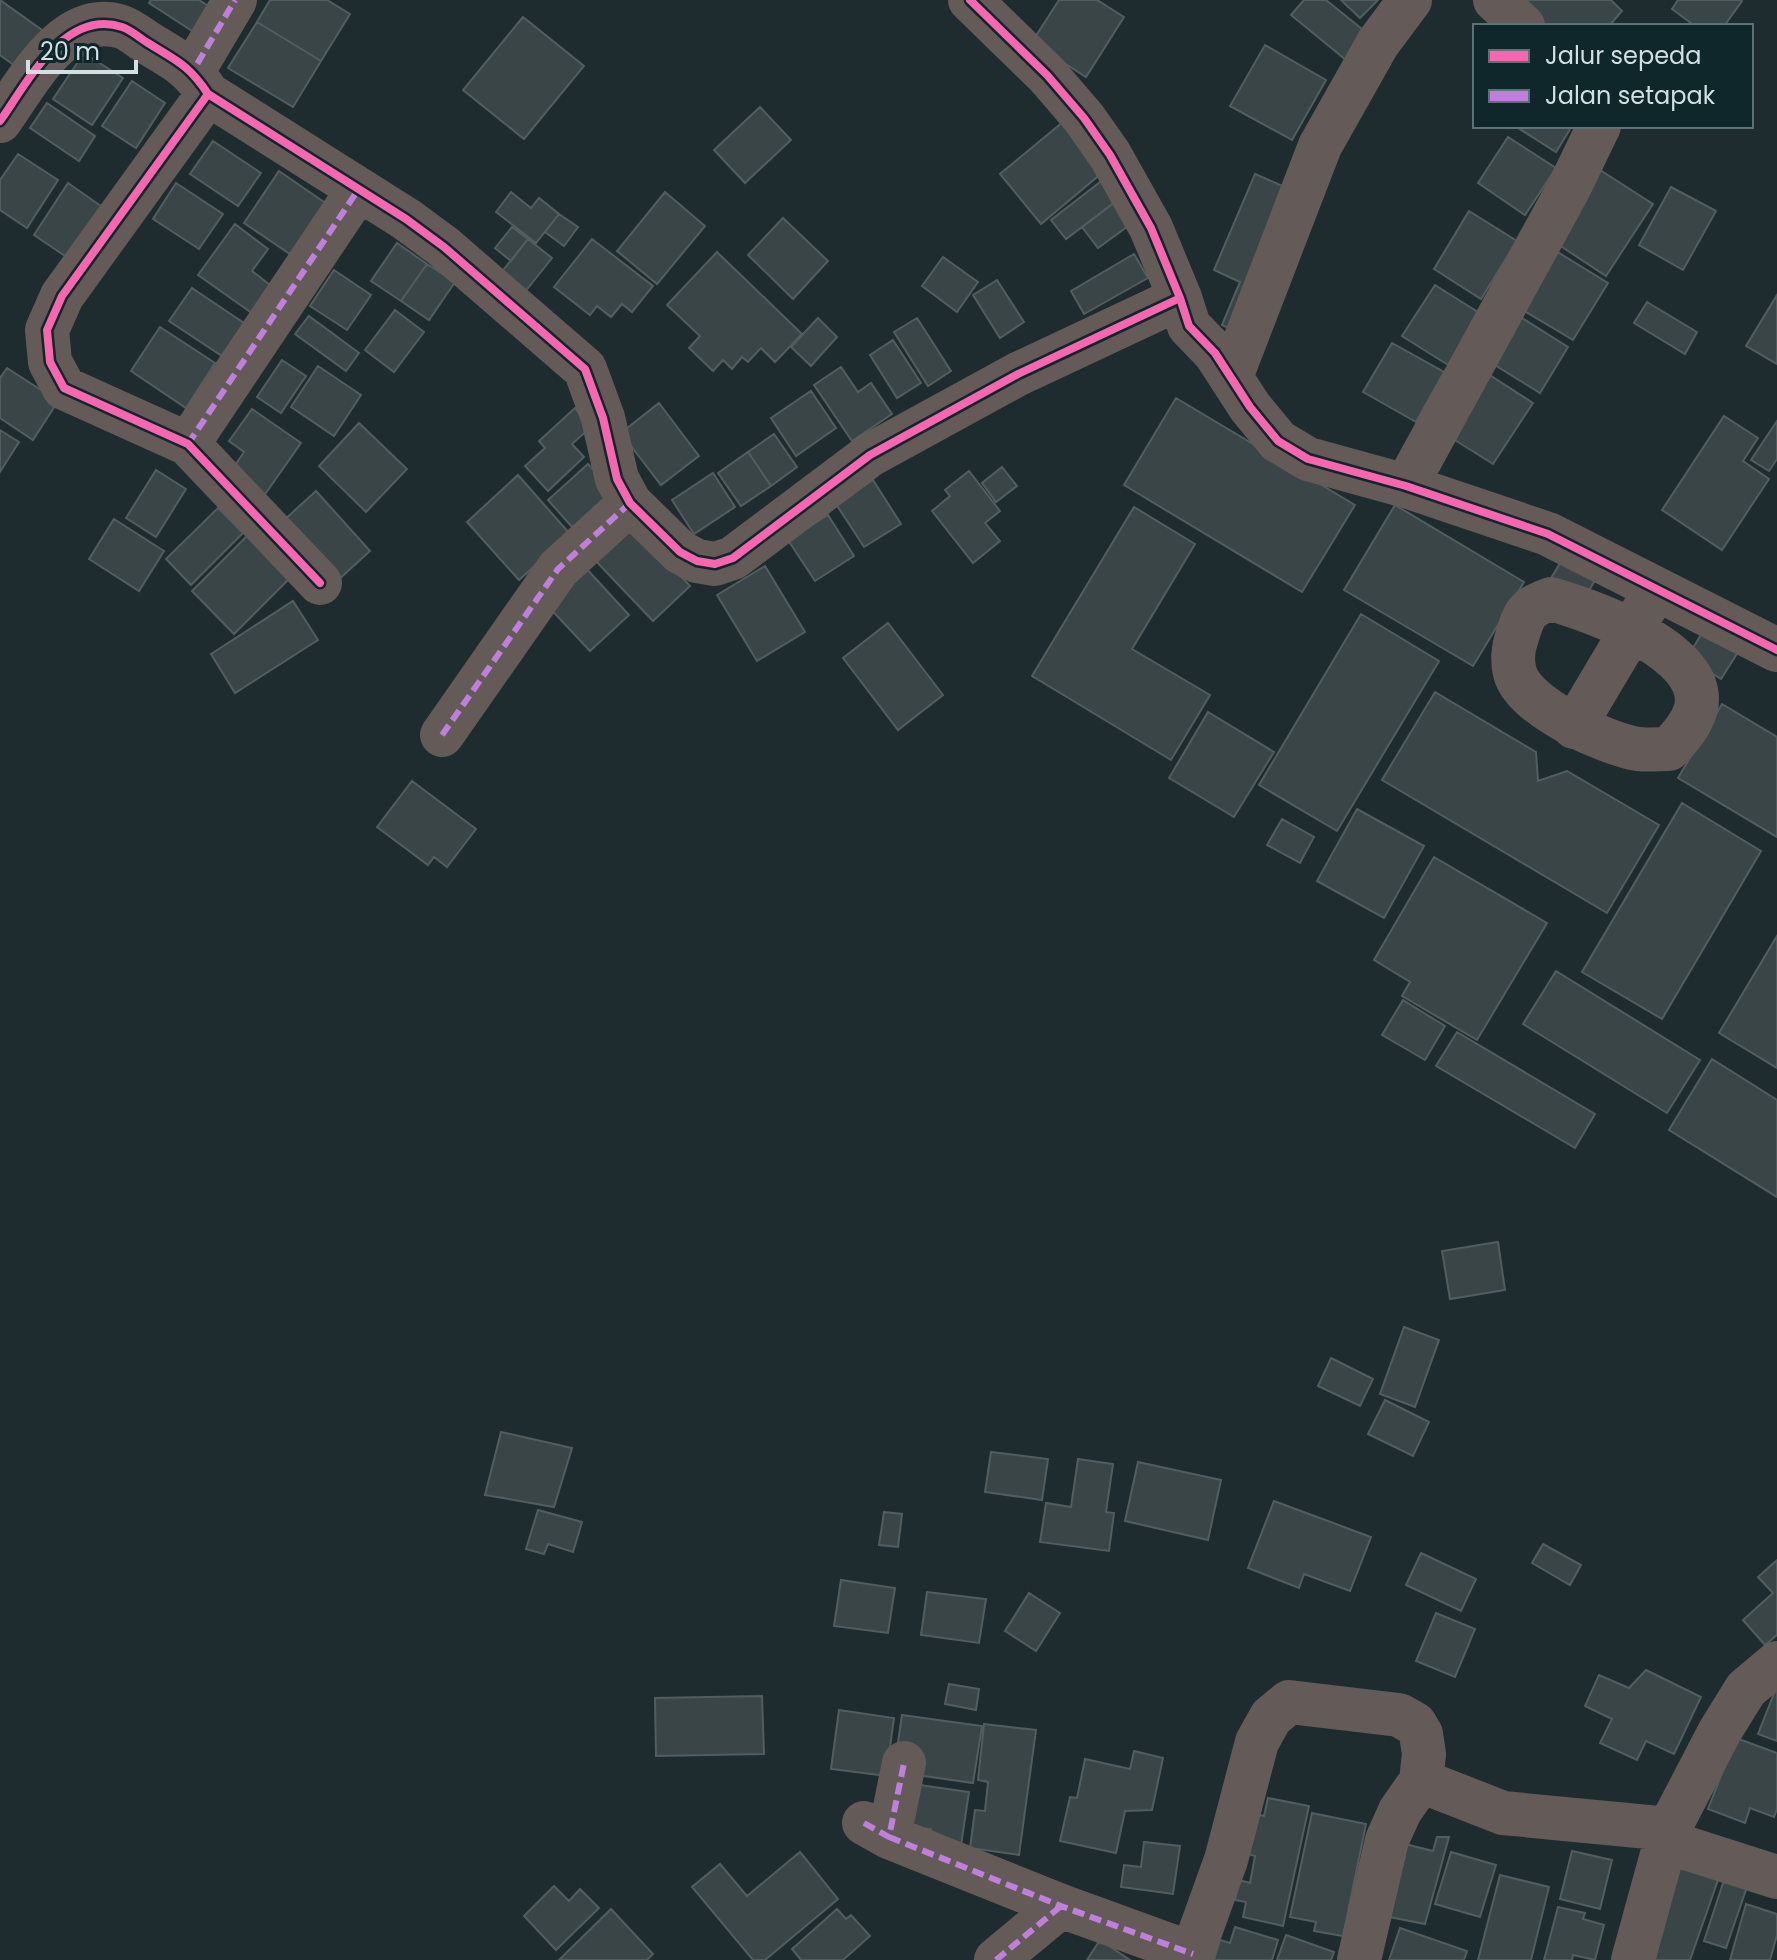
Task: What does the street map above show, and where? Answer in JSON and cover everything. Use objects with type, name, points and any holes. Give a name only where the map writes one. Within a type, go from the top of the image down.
[{"type":"street","points":[[235,0],[200,82],[62,296],[47,330],[50,362],[64,388],[188,444],[320,583]]},
{"type":"street","points":[[970,0],[1047,75],[1084,118],[1110,155],[1151,228],[1189,326],[1215,353],[1250,407],[1278,441],[1308,459],[1406,486],[1548,534],[1777,649]]},
{"type":"street","points":[[1231,377],[1320,146],[1378,43],[1410,0]]},
{"type":"street","points":[[1495,0],[1521,24]]},
{"type":"street","points":[[0,121],[63,38],[89,24],[121,27],[444,247],[585,369],[603,418],[617,479],[630,503],[680,552],[697,561],[715,564],[733,558],[870,455],[1018,374],[1180,298]]},
{"type":"street","points":[[1406,486],[1569,188],[1598,128]]},
{"type":"street","points":[[188,444],[358,190]]},
{"type":"street","points":[[442,735],[558,569],[630,503]]},
{"type":"street","points":[[1574,727],[1657,587]]},
{"type":"street","points":[[1551,599],[1632,629],[1676,661],[1688,674],[1696,691],[1696,708],[1687,728],[1669,749],[1639,749],[1574,727],[1531,696],[1515,676],[1513,648],[1522,620],[1532,606],[1551,599]]},
{"type":"street","points":[[1633,1960],[1668,1835],[1720,1731],[1746,1689],[1777,1663]]},
{"type":"street","points":[[904,1763],[877,1830],[1192,1957],[1226,1860],[1257,1742],[1271,1717],[1289,1702],[1399,1715],[1415,1724],[1421,1734],[1424,1754],[1421,1781],[1400,1811],[1387,1840],[1359,1960]]},
{"type":"street","points":[[1421,1781],[1503,1813],[1668,1835],[1777,1877]]},
{"type":"street","points":[[996,1960],[1061,1906]]},
{"type":"building","points":[[0,0],[49,35],[22,71],[0,55]]},
{"type":"building","points":[[151,0],[199,0],[216,11],[200,36],[149,3]]},
{"type":"building","points":[[270,0],[327,0],[350,14],[321,61],[257,22]]},
{"type":"building","points":[[1059,0],[1097,0],[1124,17],[1086,77],[1032,42]]},
{"type":"building","points":[[1304,0],[1326,0],[1368,34],[1346,60],[1291,15]]},
{"type":"building","points":[[1341,0],[1378,0],[1360,18]]},
{"type":"building","points":[[1517,0],[1611,0],[1622,11],[1611,24],[1544,24]]},
{"type":"building","points":[[1678,0],[1742,1],[1725,24],[1692,24],[1672,9]]},
{"type":"building","points":[[523,17],[584,66],[524,139],[463,90]]},
{"type":"building","points":[[257,22],[321,61],[293,107],[228,68]]},
{"type":"building","points":[[1265,45],[1326,80],[1292,140],[1230,106]]},
{"type":"building","points":[[84,53],[123,78],[92,125],[53,99]]},
{"type":"building","points":[[132,81],[165,103],[136,148],[102,126]]},
{"type":"building","points":[[47,103],[95,136],[79,161],[30,128]]},
{"type":"building","points":[[760,107],[791,140],[745,183],[714,150]]},
{"type":"building","points":[[1063,122],[1103,172],[1041,224],[1000,174]]},
{"type":"building","points":[[1518,128],[1571,128],[1556,152]]},
{"type":"building","points":[[1508,137],[1556,168],[1525,215],[1478,183]]},
{"type":"building","points":[[213,141],[261,173],[238,206],[190,174]]},
{"type":"building","points":[[18,154],[58,180],[27,228],[0,210],[0,180]]},
{"type":"building","points":[[1600,170],[1653,204],[1606,276],[1553,241]]},
{"type":"building","points":[[279,171],[337,211],[303,263],[244,223]]},
{"type":"building","points":[[1255,174],[1299,193],[1239,333],[1222,325],[1240,282],[1214,270]]},
{"type":"building","points":[[1108,176],[1123,196],[1066,239],[1051,220]]},
{"type":"building","points":[[68,183],[108,211],[74,262],[34,235]]},
{"type":"building","points":[[176,183],[223,214],[199,249],[153,219]]},
{"type":"building","points":[[1671,187],[1716,211],[1683,270],[1639,245]]},
{"type":"building","points":[[511,192],[531,208],[539,198],[559,214],[536,243],[496,212]]},
{"type":"building","points":[[665,192],[705,226],[657,284],[617,251]]},
{"type":"building","points":[[1123,196],[1139,218],[1098,248],[1082,227]]},
{"type":"building","points":[[1469,211],[1517,241],[1481,299],[1434,269]]},
{"type":"building","points":[[559,214],[578,227],[564,246],[545,232]]},
{"type":"building","points":[[783,218],[828,261],[793,299],[748,255]]},
{"type":"building","points":[[235,224],[268,249],[252,271],[275,289],[256,316],[198,275]]},
{"type":"building","points":[[512,227],[528,239],[511,261],[495,248]]},
{"type":"building","points":[[528,239],[552,258],[524,293],[500,274]]},
{"type":"building","points":[[592,239],[653,286],[632,312],[622,304],[611,317],[597,306],[590,315],[554,287]]},
{"type":"building","points":[[397,243],[427,264],[401,301],[371,281]]},
{"type":"building","points":[[1556,251],[1608,283],[1573,340],[1521,309]]},
{"type":"building","points":[[717,252],[802,334],[775,362],[761,348],[748,362],[742,357],[732,369],[723,360],[713,371],[689,348],[700,336],[667,305]]},
{"type":"building","points":[[1134,254],[1148,278],[1084,314],[1071,291]]},
{"type":"building","points":[[943,257],[978,282],[957,312],[922,286]]},
{"type":"building","points":[[427,264],[455,282],[429,320],[401,301]]},
{"type":"building","points":[[334,270],[371,295],[347,330],[310,306]]},
{"type":"building","points":[[997,280],[1024,322],[1000,338],[973,295]]},
{"type":"building","points":[[1435,285],[1481,314],[1448,365],[1402,336]]},
{"type":"building","points":[[192,288],[244,323],[222,356],[169,321]]},
{"type":"building","points":[[1777,295],[1777,364],[1746,346]]},
{"type":"building","points":[[1647,302],[1697,332],[1685,354],[1634,323]]},
{"type":"building","points":[[395,310],[424,332],[394,372],[365,350]]},
{"type":"building","points":[[1514,313],[1568,347],[1540,393],[1485,359]]},
{"type":"building","points":[[309,316],[359,353],[346,371],[295,334]]},
{"type":"building","points":[[818,318],[837,337],[811,366],[791,347]]},
{"type":"building","points":[[917,318],[951,371],[928,386],[894,332]]},
{"type":"building","points":[[160,327],[215,363],[186,408],[131,371]]},
{"type":"building","points":[[893,340],[921,383],[897,398],[870,355]]},
{"type":"building","points":[[1392,343],[1444,372],[1416,422],[1363,392]]},
{"type":"building","points":[[282,360],[306,376],[281,413],[257,397]]},
{"type":"building","points":[[318,366],[361,395],[334,436],[291,407]]},
{"type":"building","points":[[841,367],[858,392],[871,383],[892,414],[852,441],[814,385]]},
{"type":"building","points":[[7,368],[58,401],[33,440],[0,418],[0,378]]},
{"type":"building","points":[[1482,370],[1533,403],[1493,464],[1442,432]]},
{"type":"building","points":[[811,391],[836,428],[796,456],[771,418]]},
{"type":"building","points":[[1176,398],[1355,505],[1302,592],[1124,485]]},
{"type":"building","points":[[659,403],[699,456],[661,485],[621,433]]},
{"type":"building","points":[[575,408],[591,427],[572,444],[584,457],[548,491],[525,466],[545,448],[539,441]]},
{"type":"building","points":[[252,409],[301,443],[263,497],[229,474],[244,452],[229,441]]},
{"type":"building","points":[[1724,416],[1758,438],[1743,461],[1769,479],[1722,550],[1662,510]]},
{"type":"building","points":[[1777,421],[1777,459],[1769,471],[1751,460]]},
{"type":"building","points":[[359,423],[407,469],[366,512],[319,466]]},
{"type":"building","points":[[0,430],[19,442],[0,472]]},
{"type":"building","points":[[774,434],[797,467],[771,486],[748,452]]},
{"type":"building","points":[[748,452],[771,486],[741,506],[718,473]]},
{"type":"building","points":[[588,464],[621,500],[580,536],[548,500]]},
{"type":"building","points":[[1002,467],[1017,486],[996,502],[982,483]]},
{"type":"building","points":[[156,470],[186,489],[156,537],[126,518]]},
{"type":"building","points":[[969,471],[1000,511],[985,523],[1000,541],[973,563],[932,511],[950,496],[945,490]]},
{"type":"building","points":[[713,473],[735,507],[694,534],[672,500]]},
{"type":"building","points":[[518,475],[570,534],[519,580],[467,522]]},
{"type":"building","points":[[873,480],[901,524],[864,547],[836,504]]},
{"type":"building","points":[[316,491],[370,551],[337,581],[283,521]]},
{"type":"building","points":[[1395,505],[1524,582],[1473,666],[1344,590]]},
{"type":"building","points":[[1134,507],[1195,544],[1132,649],[1210,695],[1171,760],[1032,676]]},
{"type":"building","points":[[218,508],[243,533],[191,585],[166,559]]},
{"type":"building","points":[[828,515],[854,556],[815,581],[788,540]]},
{"type":"building","points":[[114,519],[164,551],[139,591],[89,559]]},
{"type":"building","points":[[629,522],[690,586],[653,621],[592,557]]},
{"type":"building","points":[[250,533],[293,575],[234,634],[192,591]]},
{"type":"building","points":[[1566,553],[1599,574],[1583,600],[1550,580]]},
{"type":"building","points":[[584,566],[629,615],[590,651],[545,603]]},
{"type":"building","points":[[765,566],[805,632],[757,661],[717,595]]},
{"type":"building","points":[[293,601],[318,640],[235,693],[211,654]]},
{"type":"building","points":[[1361,614],[1439,661],[1337,831],[1259,785]]},
{"type":"building","points":[[888,623],[943,695],[898,730],[843,658]]},
{"type":"building","points":[[1705,628],[1740,649],[1721,679],[1687,658]]},
{"type":"building","points":[[1435,692],[1536,752],[1538,781],[1567,771],[1659,825],[1607,913],[1382,780]]},
{"type":"building","points":[[1722,704],[1777,737],[1777,837],[1678,778]]},
{"type":"building","points":[[1208,712],[1274,752],[1234,817],[1169,778]]},
{"type":"building","points":[[412,781],[476,829],[447,867],[434,857],[428,865],[377,827]]},
{"type":"building","points":[[1682,803],[1761,851],[1662,1019],[1582,972]]},
{"type":"building","points":[[1357,809],[1424,846],[1384,918],[1317,881]]},
{"type":"building","points":[[1282,819],[1314,837],[1300,863],[1267,845]]},
{"type":"building","points":[[1434,857],[1547,923],[1477,1040],[1402,996],[1410,982],[1374,960]]},
{"type":"building","points":[[1777,936],[1777,1068],[1719,1033]]},
{"type":"building","points":[[1556,971],[1700,1060],[1667,1113],[1523,1024]]},
{"type":"building","points":[[1403,1000],[1445,1026],[1425,1060],[1382,1035]]},
{"type":"building","points":[[1457,1032],[1595,1114],[1575,1148],[1436,1066]]},
{"type":"building","points":[[1712,1059],[1777,1100],[1777,1197],[1669,1130]]},
{"type":"building","points":[[1498,1242],[1505,1290],[1450,1299],[1442,1251]]},
{"type":"building","points":[[1404,1327],[1439,1340],[1415,1407],[1380,1394]]},
{"type":"building","points":[[1331,1358],[1373,1379],[1360,1406],[1318,1386]]},
{"type":"building","points":[[1385,1400],[1429,1422],[1413,1456],[1368,1434]]},
{"type":"building","points":[[501,1432],[572,1448],[554,1507],[485,1495]]},
{"type":"building","points":[[991,1452],[1048,1459],[1042,1500],[985,1492]]},
{"type":"building","points":[[1078,1459],[1113,1464],[1106,1512],[1114,1513],[1109,1551],[1040,1542],[1046,1503],[1071,1507]]},
{"type":"building","points":[[1138,1462],[1221,1480],[1208,1540],[1125,1521]]},
{"type":"building","points":[[1274,1501],[1371,1537],[1350,1591],[1304,1574],[1299,1588],[1248,1568]]},
{"type":"building","points":[[538,1510],[582,1522],[573,1552],[548,1544],[544,1554],[526,1549]]},
{"type":"building","points":[[884,1512],[902,1514],[898,1547],[879,1545]]},
{"type":"building","points":[[1543,1544],[1581,1565],[1570,1585],[1532,1563]]},
{"type":"building","points":[[1421,1553],[1476,1579],[1461,1611],[1406,1585]]},
{"type":"building","points":[[1777,1560],[1777,1635],[1765,1645],[1743,1620],[1773,1593],[1758,1577]]},
{"type":"building","points":[[841,1580],[895,1588],[888,1633],[834,1626]]},
{"type":"building","points":[[927,1592],[986,1599],[979,1643],[921,1635]]},
{"type":"building","points":[[1029,1593],[1060,1613],[1036,1651],[1005,1631]]},
{"type":"building","points":[[1436,1613],[1475,1629],[1455,1677],[1416,1661]]},
{"type":"building","points":[[1646,1670],[1701,1697],[1674,1754],[1646,1741],[1637,1760],[1600,1743],[1612,1719],[1585,1706],[1599,1675],[1629,1688]]},
{"type":"building","points":[[949,1684],[979,1689],[976,1710],[945,1704]]},
{"type":"building","points":[[1777,1686],[1777,1741],[1758,1734]]},
{"type":"building","points":[[762,1696],[764,1754],[656,1756],[655,1698]]},
{"type":"building","points":[[839,1710],[894,1718],[886,1776],[831,1769]]},
{"type":"building","points":[[902,1715],[982,1726],[973,1783],[917,1775],[897,1749]]},
{"type":"building","points":[[984,1724],[1036,1730],[1019,1855],[970,1848],[975,1810],[985,1811],[988,1782],[978,1780]]},
{"type":"building","points":[[1736,1738],[1777,1753],[1777,1809],[1774,1817],[1750,1808],[1745,1823],[1708,1809]]},
{"type":"building","points":[[1134,1751],[1163,1758],[1152,1810],[1125,1811],[1116,1853],[1060,1841],[1070,1797],[1077,1798],[1085,1759],[1130,1769]]},
{"type":"building","points":[[913,1784],[969,1792],[960,1852],[928,1848],[931,1829],[907,1826]]},
{"type":"building","points":[[1268,1798],[1309,1806],[1283,1926],[1243,1917],[1246,1902],[1235,1900],[1239,1880],[1250,1883],[1255,1856],[1248,1854],[1256,1814],[1264,1816]]},
{"type":"building","points":[[1312,1813],[1366,1824],[1343,1936],[1314,1931],[1316,1922],[1290,1917]]},
{"type":"building","points":[[1437,1837],[1449,1837],[1425,1924],[1374,1914],[1401,1843],[1433,1851]]},
{"type":"building","points":[[1144,1842],[1180,1846],[1173,1894],[1121,1887],[1124,1865],[1141,1867]]},
{"type":"building","points":[[1572,1851],[1612,1860],[1600,1909],[1560,1899]]},
{"type":"building","points":[[800,1852],[838,1899],[765,1960],[753,1960],[692,1887],[720,1864],[747,1896]]},
{"type":"building","points":[[1451,1852],[1496,1865],[1480,1917],[1435,1904]]},
{"type":"building","points":[[1673,1864],[1718,1880],[1690,1960],[1639,1960]]},
{"type":"building","points":[[1500,1875],[1549,1887],[1531,1960],[1478,1960]]},
{"type":"building","points":[[1724,1880],[1747,1887],[1726,1948],[1704,1941]]},
{"type":"building","points":[[554,1886],[569,1901],[580,1889],[599,1908],[556,1950],[524,1916]]},
{"type":"building","points":[[1746,1904],[1777,1914],[1777,1935],[1770,1960],[1730,1960]]},
{"type":"building","points":[[1558,1907],[1585,1913],[1583,1919],[1604,1925],[1595,1960],[1573,1955],[1572,1960],[1544,1960]]},
{"type":"building","points":[[611,1909],[653,1954],[647,1960],[559,1960]]},
{"type":"building","points":[[837,1909],[846,1919],[851,1915],[870,1936],[843,1960],[801,1960],[792,1949]]},
{"type":"building","points":[[1235,1927],[1278,1940],[1272,1960],[1214,1960],[1220,1940],[1230,1943]]},
{"type":"building","points":[[1400,1928],[1467,1951],[1464,1960],[1389,1960]]},
{"type":"building","points":[[1286,1935],[1334,1952],[1331,1960],[1277,1960]]},
{"type":"building","points":[[1100,1940],[1130,1960],[1087,1960]]},
{"type":"marked path","points":[[185,66],[193,71],[235,0]]},
{"type":"marked path","points":[[188,444],[358,190]]},
{"type":"marked path","points":[[442,735],[558,569],[630,503]]},
{"type":"marked path","points":[[864,1823],[889,1837],[904,1763]]},
{"type":"marked path","points":[[889,1837],[1061,1906],[1193,1954]]},
{"type":"marked path","points":[[996,1960],[1061,1906]]},
{"type":"cycle path","points":[[970,0],[1047,75],[1084,118],[1110,155],[1151,228],[1189,326],[1215,353],[1250,407],[1278,441],[1308,459],[1406,486],[1548,534],[1777,650]]},
{"type":"cycle path","points":[[0,121],[35,70],[65,38],[83,28],[102,24],[132,32],[182,64],[208,94],[406,219],[444,247],[585,369],[603,418],[617,479],[630,503],[680,552],[697,561],[715,564],[733,558],[870,455],[1018,374],[1180,298]]},
{"type":"cycle path","points":[[208,94],[62,296],[47,330],[50,362],[64,388],[188,444],[320,583]]}]
